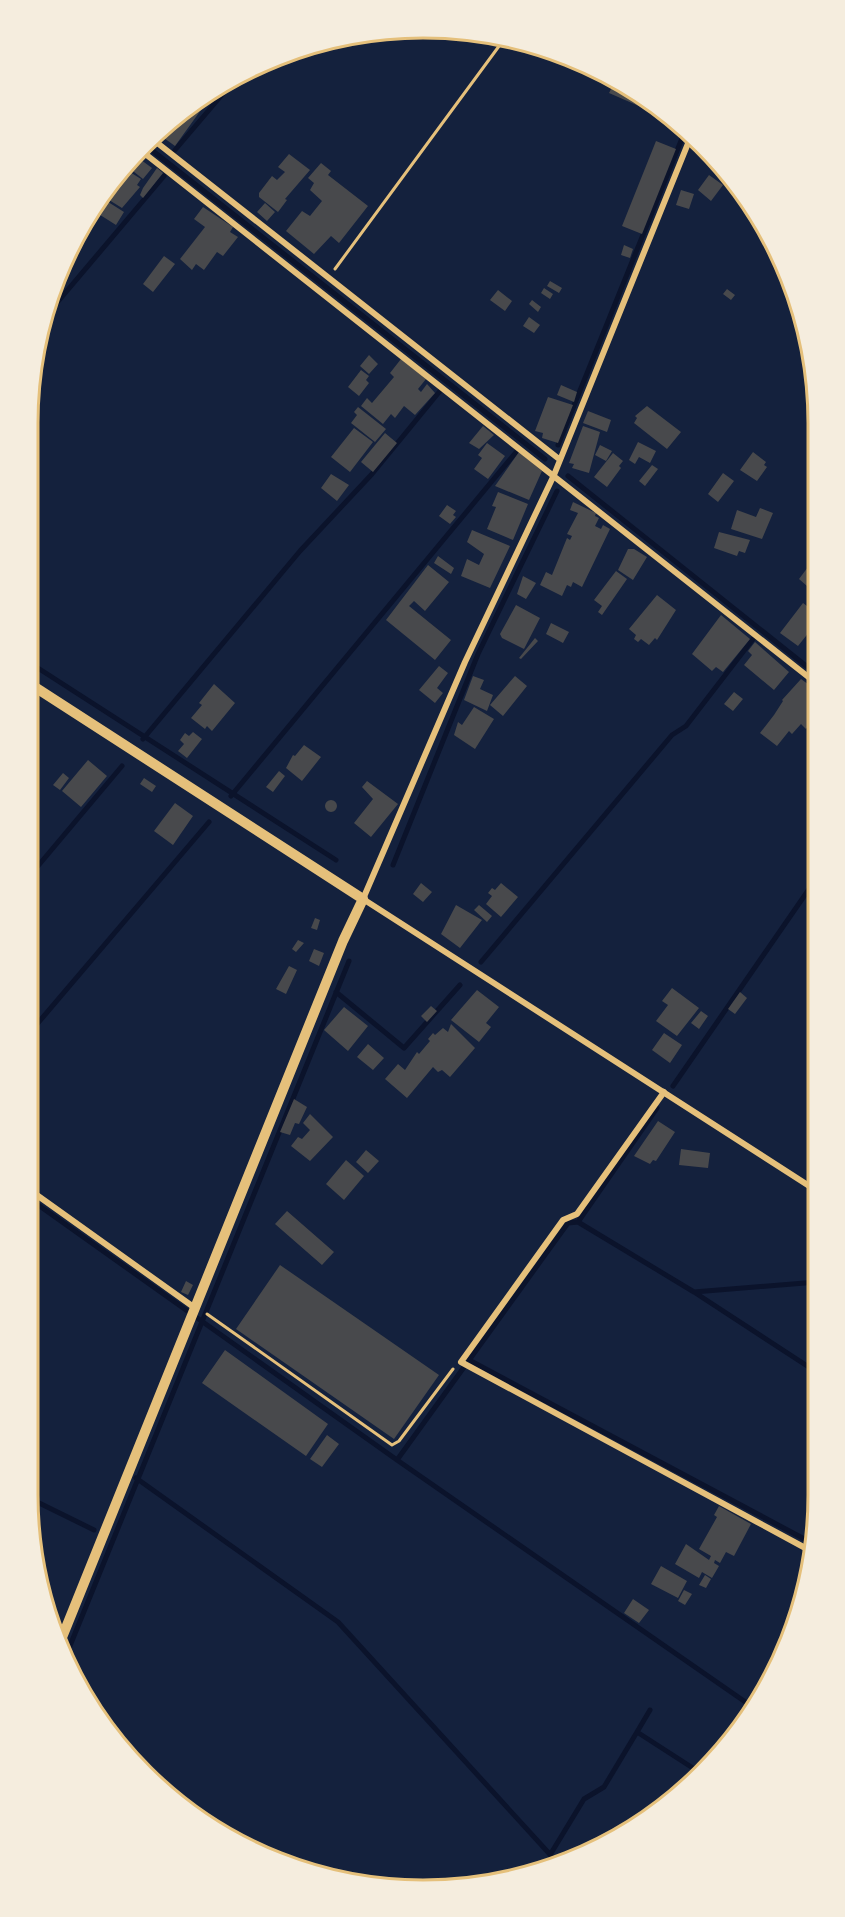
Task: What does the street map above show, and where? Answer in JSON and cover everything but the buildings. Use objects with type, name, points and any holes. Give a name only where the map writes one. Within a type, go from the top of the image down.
[{"type":"street","points":[[158,143],[559,459]]},
{"type":"street","points":[[64,1633],[343,941],[465,662],[554,475],[688,144]]},
{"type":"street","points":[[146,154],[808,677]]},
{"type":"street","points":[[38,689],[808,1185]]},
{"type":"street","points":[[664,1092],[577,1214],[563,1220],[464,1363],[804,1547]]},
{"type":"street","points":[[38,1196],[193,1313]]},
{"type":"path","points":[[328,278],[500,45]]},
{"type":"path","points":[[207,1314],[392,1445],[399,1441],[448,1372],[464,1363]]},
{"type":"waterway","points":[[175,150],[223,93]]},
{"type":"waterway","points":[[558,445],[682,138]]},
{"type":"waterway","points":[[151,149],[545,459]]},
{"type":"waterway","points":[[57,303],[164,176]]},
{"type":"waterway","points":[[143,739],[300,551],[372,474],[440,391]]},
{"type":"waterway","points":[[231,796],[517,451]]},
{"type":"waterway","points":[[568,476],[808,667]]},
{"type":"waterway","points":[[393,865],[478,654],[557,491]]},
{"type":"waterway","points":[[481,962],[672,735],[686,726],[753,639]]},
{"type":"waterway","points":[[38,668],[336,860]]},
{"type":"waterway","points":[[38,866],[122,766]]},
{"type":"waterway","points":[[38,1023],[209,822]]},
{"type":"waterway","points":[[673,1086],[808,891]]},
{"type":"waterway","points":[[69,1647],[349,961]]},
{"type":"waterway","points":[[336,992],[404,1048],[460,985]]},
{"type":"waterway","points":[[578,1222],[657,1108]]},
{"type":"waterway","points":[[38,1205],[397,1460],[746,1703]]},
{"type":"waterway","points":[[397,1460],[568,1223],[578,1222],[694,1292],[808,1283]]},
{"type":"waterway","points":[[694,1292],[808,1366]]},
{"type":"waterway","points":[[469,1360],[805,1539]]},
{"type":"waterway","points":[[136,1478],[338,1622],[552,1857]]},
{"type":"waterway","points":[[38,1502],[94,1530]]},
{"type":"waterway","points":[[637,1732],[650,1710]]},
{"type":"waterway","points":[[550,1855],[584,1799],[604,1787],[637,1732],[693,1768]]}]
